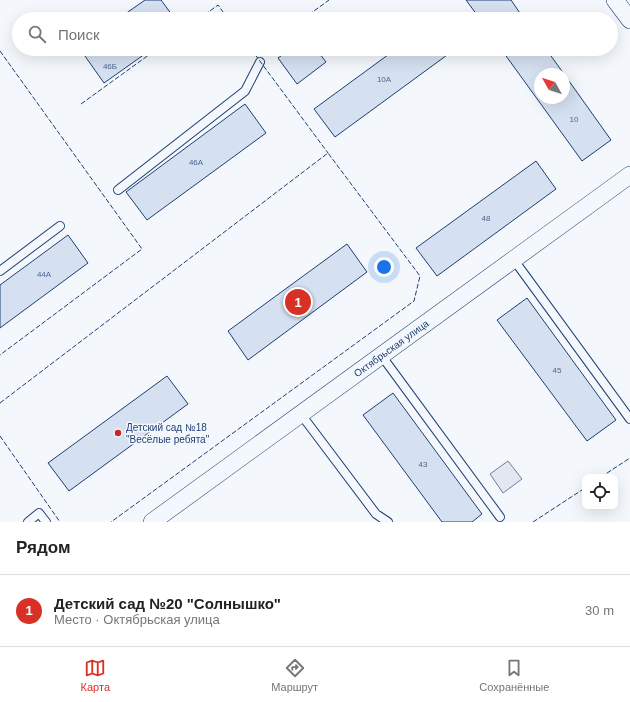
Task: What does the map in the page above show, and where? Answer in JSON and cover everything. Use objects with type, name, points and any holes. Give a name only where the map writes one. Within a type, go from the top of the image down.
[{"type":"street","points":[[615,0],[630,20]]},
{"type":"street","name":"Октябрьская улица","points":[[152,522],[300,413],[630,175]]},
{"type":"lane","points":[[118,190],[245,91],[260,62]]},
{"type":"lane","points":[[0,271],[60,226]]},
{"type":"lane","points":[[514,260],[630,419]]},
{"type":"lane","points":[[381,355],[500,517]]},
{"type":"lane","points":[[621,407],[630,407]]},
{"type":"lane","points":[[300,413],[376,514],[388,522]]},
{"type":"lane","points":[[28,522],[39,513],[46,522]]},
{"type":"shaded area","points":[[508,461],[522,479],[503,493],[490,474]]},
{"type":"building","points":[[145,0],[161,0],[170,12],[128,12]]},
{"type":"building","points":[[466,0],[511,0],[519,12],[475,12]]},
{"type":"building","points":[[85,56],[142,56],[104,83]]},
{"type":"building","points":[[281,56],[321,56],[326,62],[297,84],[278,58]]},
{"type":"building","points":[[386,56],[446,56],[335,137],[314,109]]},
{"type":"building","points":[[506,56],[551,56],[560,68],[534,68],[534,95]]},
{"type":"building","points":[[570,82],[611,140],[582,161],[541,104],[570,104]]},
{"type":"building","points":[[245,104],[266,133],[147,220],[126,192]]},
{"type":"building","points":[[536,161],[556,189],[437,276],[416,248]]},
{"type":"building","points":[[68,235],[88,263],[0,328],[0,285]]},
{"type":"building","points":[[347,244],[367,272],[248,360],[228,331]]},
{"type":"building","points":[[527,298],[616,420],[587,441],[497,320]]},
{"type":"building","name":"Детский сад №18 \"Весёлые ребята\"","points":[[167,376],[188,404],[69,491],[48,463]]},
{"type":"building","points":[[393,393],[482,514],[472,522],[442,522],[363,415]]},
{"type":"fence","points":[[313,12],[329,0]]},
{"type":"fence","points":[[208,12],[218,5],[223,12]]},
{"type":"fence","points":[[0,51],[142,249],[0,355]]},
{"type":"fence","points":[[81,104],[147,56]]},
{"type":"fence","points":[[256,56],[328,153]]},
{"type":"fence","points":[[0,403],[328,153],[420,276],[414,301],[111,522]]},
{"type":"fence","points":[[0,436],[60,522]]},
{"type":"fence","points":[[606,474],[630,458]]},
{"type":"fence","points":[[533,522],[582,490]]},
{"type":"place","name":"Детский сад №20 \"Солнышко\"","points":[[298,302]]},
{"type":"place","name":"Детский сад №18 \"Весёлые ребята\"","points":[[118,433]]}]
